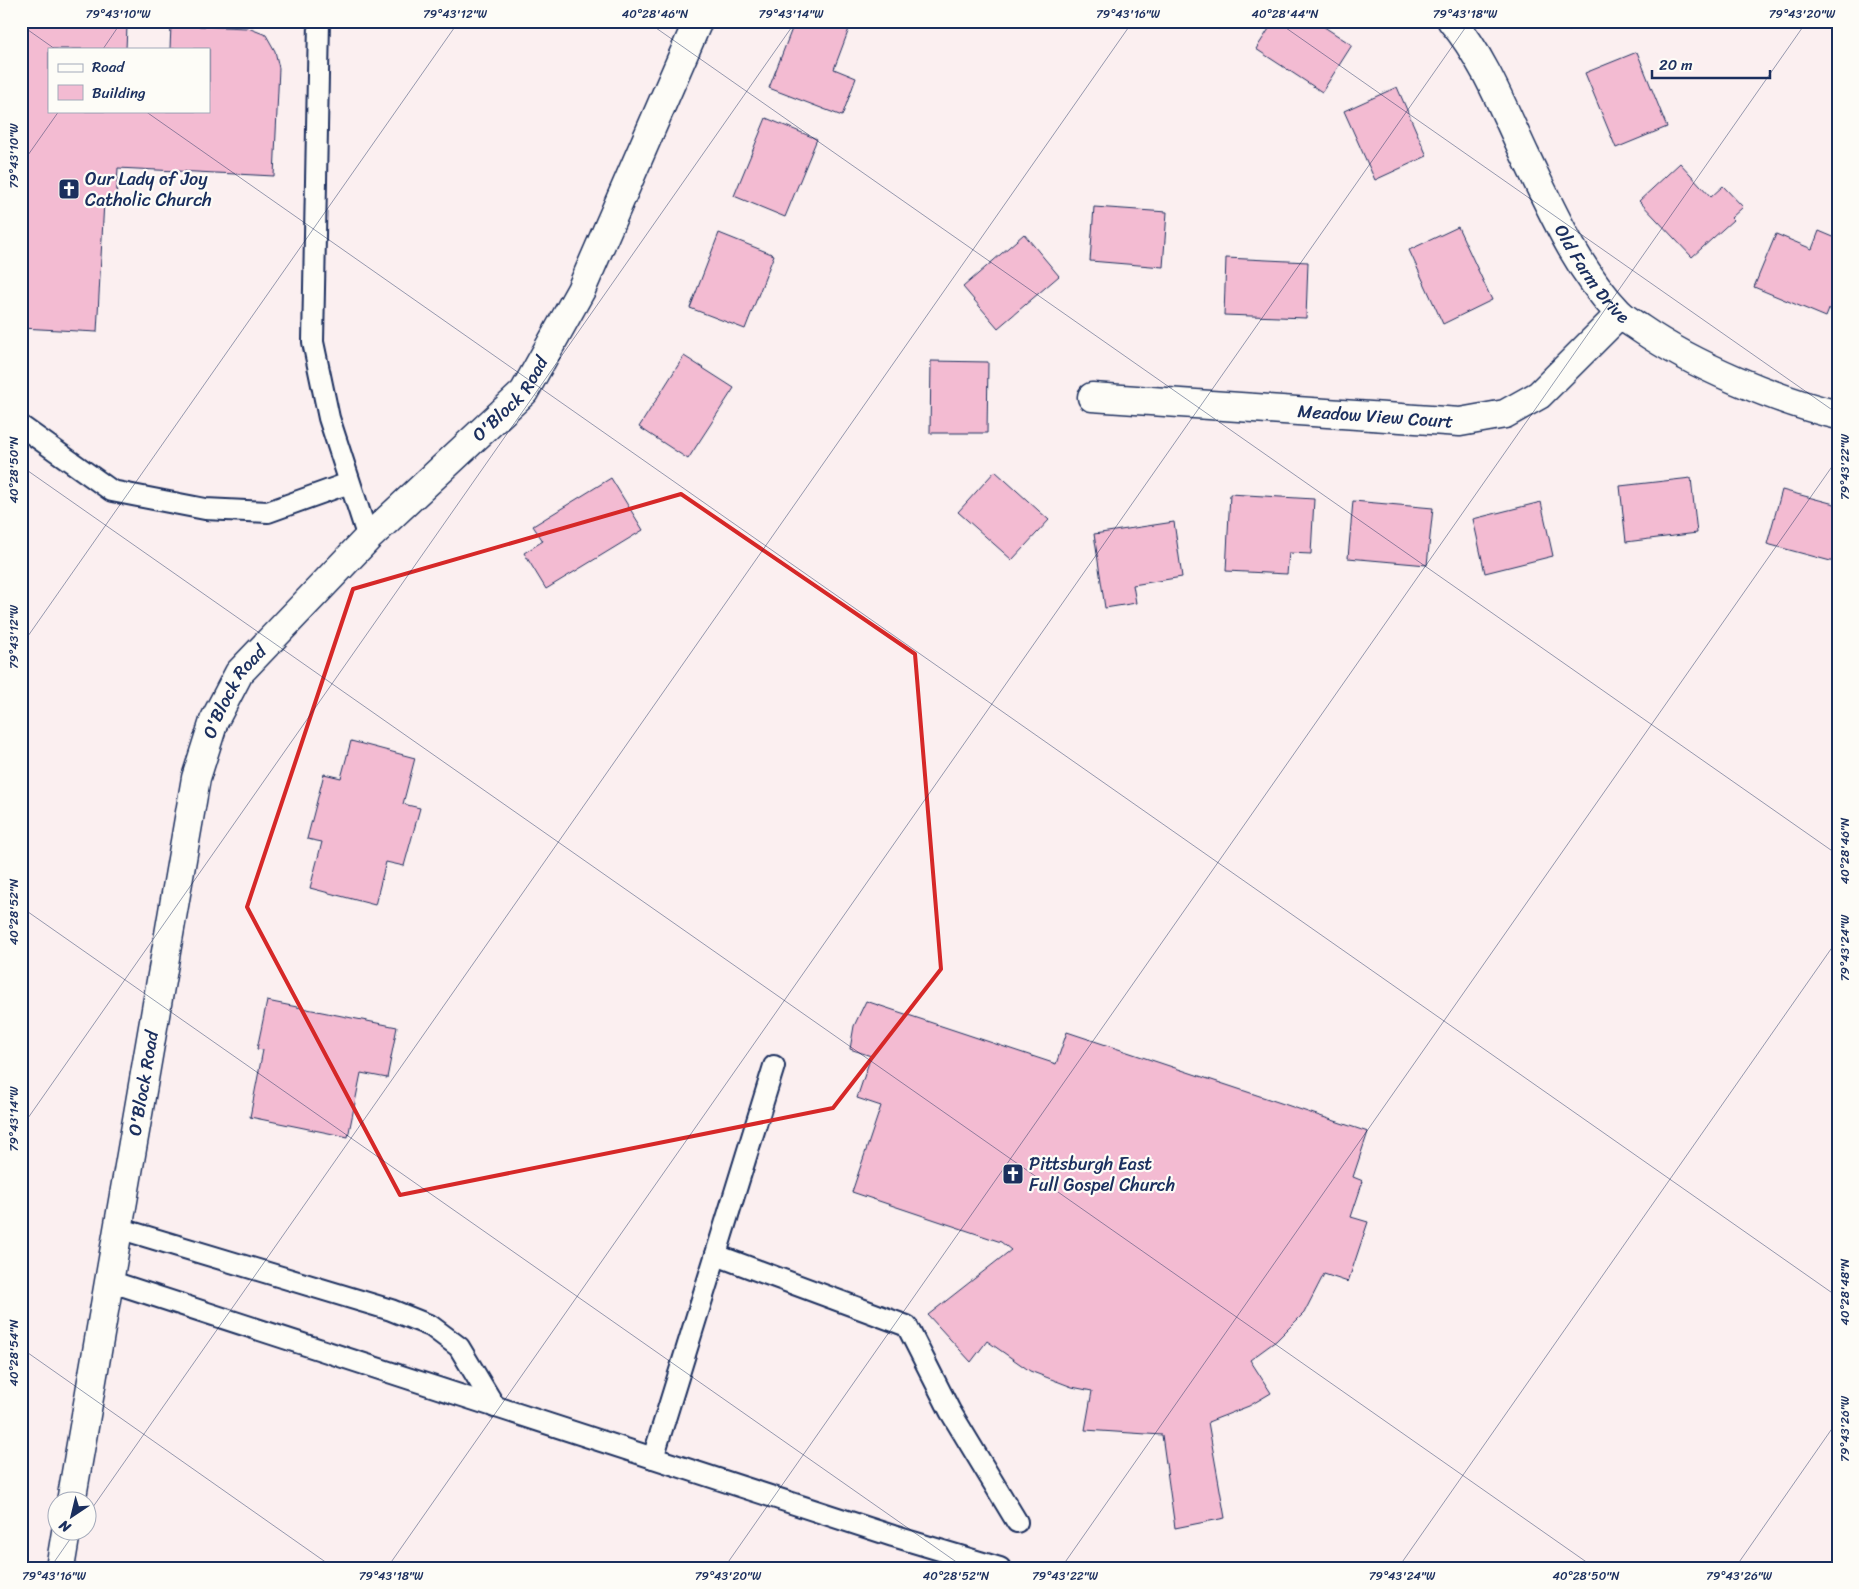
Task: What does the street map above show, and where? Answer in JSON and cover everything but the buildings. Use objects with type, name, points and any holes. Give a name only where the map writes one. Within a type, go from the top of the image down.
[{"type":"street","name":"O'Block Road","points":[[73,1492],[196,778],[214,721],[239,674],[368,538],[524,392],[581,290],[698,21]]},
{"type":"street","name":"Old Farm Drive","points":[[1452,21],[1466,37],[1502,106],[1560,229],[1589,274],[1620,314],[1667,347],[1739,380],[1838,415]]},
{"type":"street","name":"Meadow View Court","points":[[1092,397],[1460,422],[1505,414],[1539,395],[1620,314]]},
{"type":"street","points":[[60,1568],[64,1542]]},
{"type":"lane","points":[[319,21],[313,342],[329,418],[368,538]]},
{"type":"lane","points":[[21,426],[112,491],[205,509],[268,512],[349,482]]},
{"type":"lane","points":[[653,1458],[774,1066]]},
{"type":"lane","points":[[118,1228],[391,1310],[430,1326],[459,1347],[496,1407]]},
{"type":"lane","points":[[716,1255],[907,1326],[950,1411],[1017,1522]]},
{"type":"lane","points":[[109,1282],[915,1543],[960,1554],[1000,1568]]},
{"type":"highlighted area","points":[[681,494],[915,654],[941,969],[833,1108],[400,1195],[247,907],[353,589]]},
{"type":"place","name":"Our Lady of Joy Catholic Church","points":[[69,189]]},
{"type":"place","name":"Pittsburgh East Full Gospel Church","points":[[1013,1174]]}]
